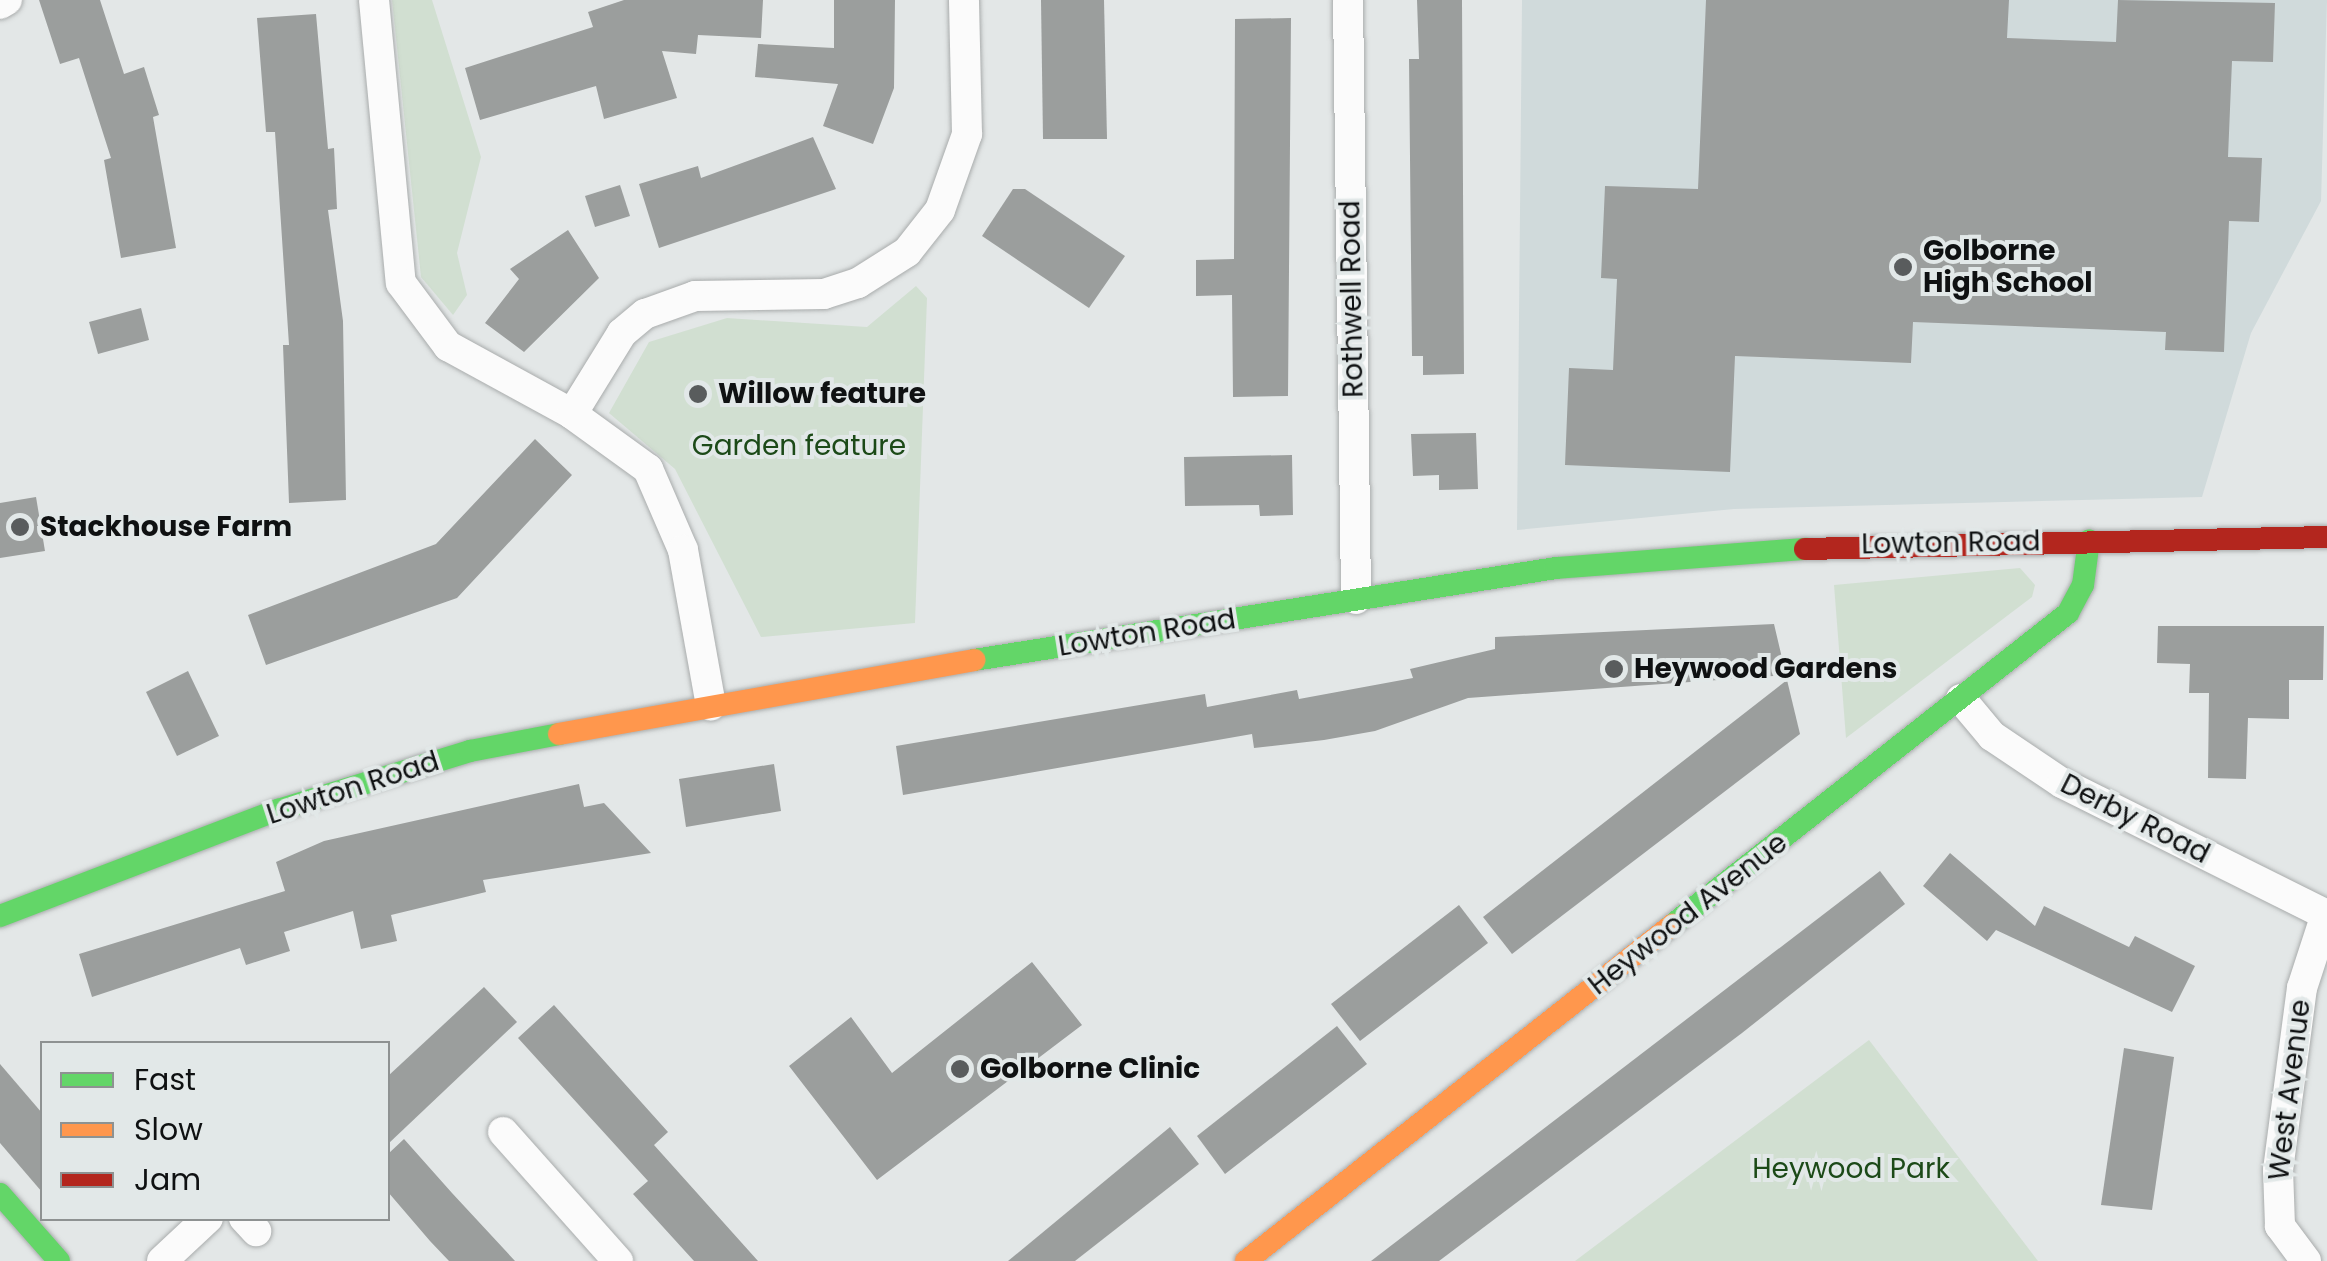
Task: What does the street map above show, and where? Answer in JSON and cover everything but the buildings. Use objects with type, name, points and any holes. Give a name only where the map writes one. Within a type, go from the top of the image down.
[{"type":"main road","name":"Lowton Road","points":[[0,916],[278,810],[470,751],[711,706],[1356,599],[1556,568],[1866,544],[2327,537]]},
{"type":"main road","name":"Heywood Avenue","points":[[1246,1261],[2068,614],[2083,585],[2089,540]]},
{"type":"main road","points":[[0,1194],[59,1261]]},
{"type":"street","points":[[0,4],[7,0]]},
{"type":"street","points":[[374,0],[401,282],[448,346],[572,414],[648,469],[672,512],[711,706]]},
{"type":"street","points":[[572,414],[622,333],[645,314],[696,296],[824,294],[858,284],[906,252],[940,210],[967,134],[964,0]]},
{"type":"street","name":"Rothwell Road","points":[[1348,0],[1356,599]]},
{"type":"street","name":"Derby Road","points":[[1961,698],[1992,736],[2062,782],[2326,915]]},
{"type":"street","name":"West Avenue","points":[[2306,1261],[2280,1226],[2278,1170],[2302,988],[2326,915]]},
{"type":"street","points":[[503,1132],[618,1261]]},
{"type":"street","points":[[162,1261],[205,1221]]},
{"type":"shaded area","name":"Golborne High School","points":[[1522,0],[2327,0],[2321,201],[2251,333],[2202,497],[1734,509],[1517,530]]},
{"type":"green space","points":[[392,0],[432,0],[481,157],[457,253],[467,295],[453,315],[421,277]]},
{"type":"green space","name":"Garden feature","points":[[916,286],[927,298],[915,623],[761,637],[675,469],[609,413],[649,342],[727,318],[867,327]]},
{"type":"green space","points":[[2020,568],[2035,585],[2032,597],[1846,738],[1834,585]]},
{"type":"green space","name":"Heywood Park","points":[[1869,1040],[2038,1261],[1575,1261]]},
{"type":"traffic: fast","points":[[1672,925],[2068,613],[2083,585],[2089,540]]},
{"type":"traffic: fast","points":[[974,660],[1556,568],[1805,549]]},
{"type":"traffic: fast","points":[[0,916],[278,810],[470,751],[559,734]]},
{"type":"traffic: fast","points":[[0,1194],[59,1261]]},
{"type":"traffic: slow","points":[[559,734],[974,660]]},
{"type":"traffic: slow","points":[[1246,1261],[1672,925]]},
{"type":"traffic: jam","points":[[1805,549],[2327,537]]},
{"type":"place","name":"Golborne High School","points":[[1903,267]]},
{"type":"place","name":"Willow feature","points":[[698,394]]},
{"type":"place","name":"Stackhouse Farm","points":[[20,527]]},
{"type":"place","name":"Heywood Gardens","points":[[1614,669]]},
{"type":"place","name":"Golborne Clinic","points":[[960,1069]]}]
